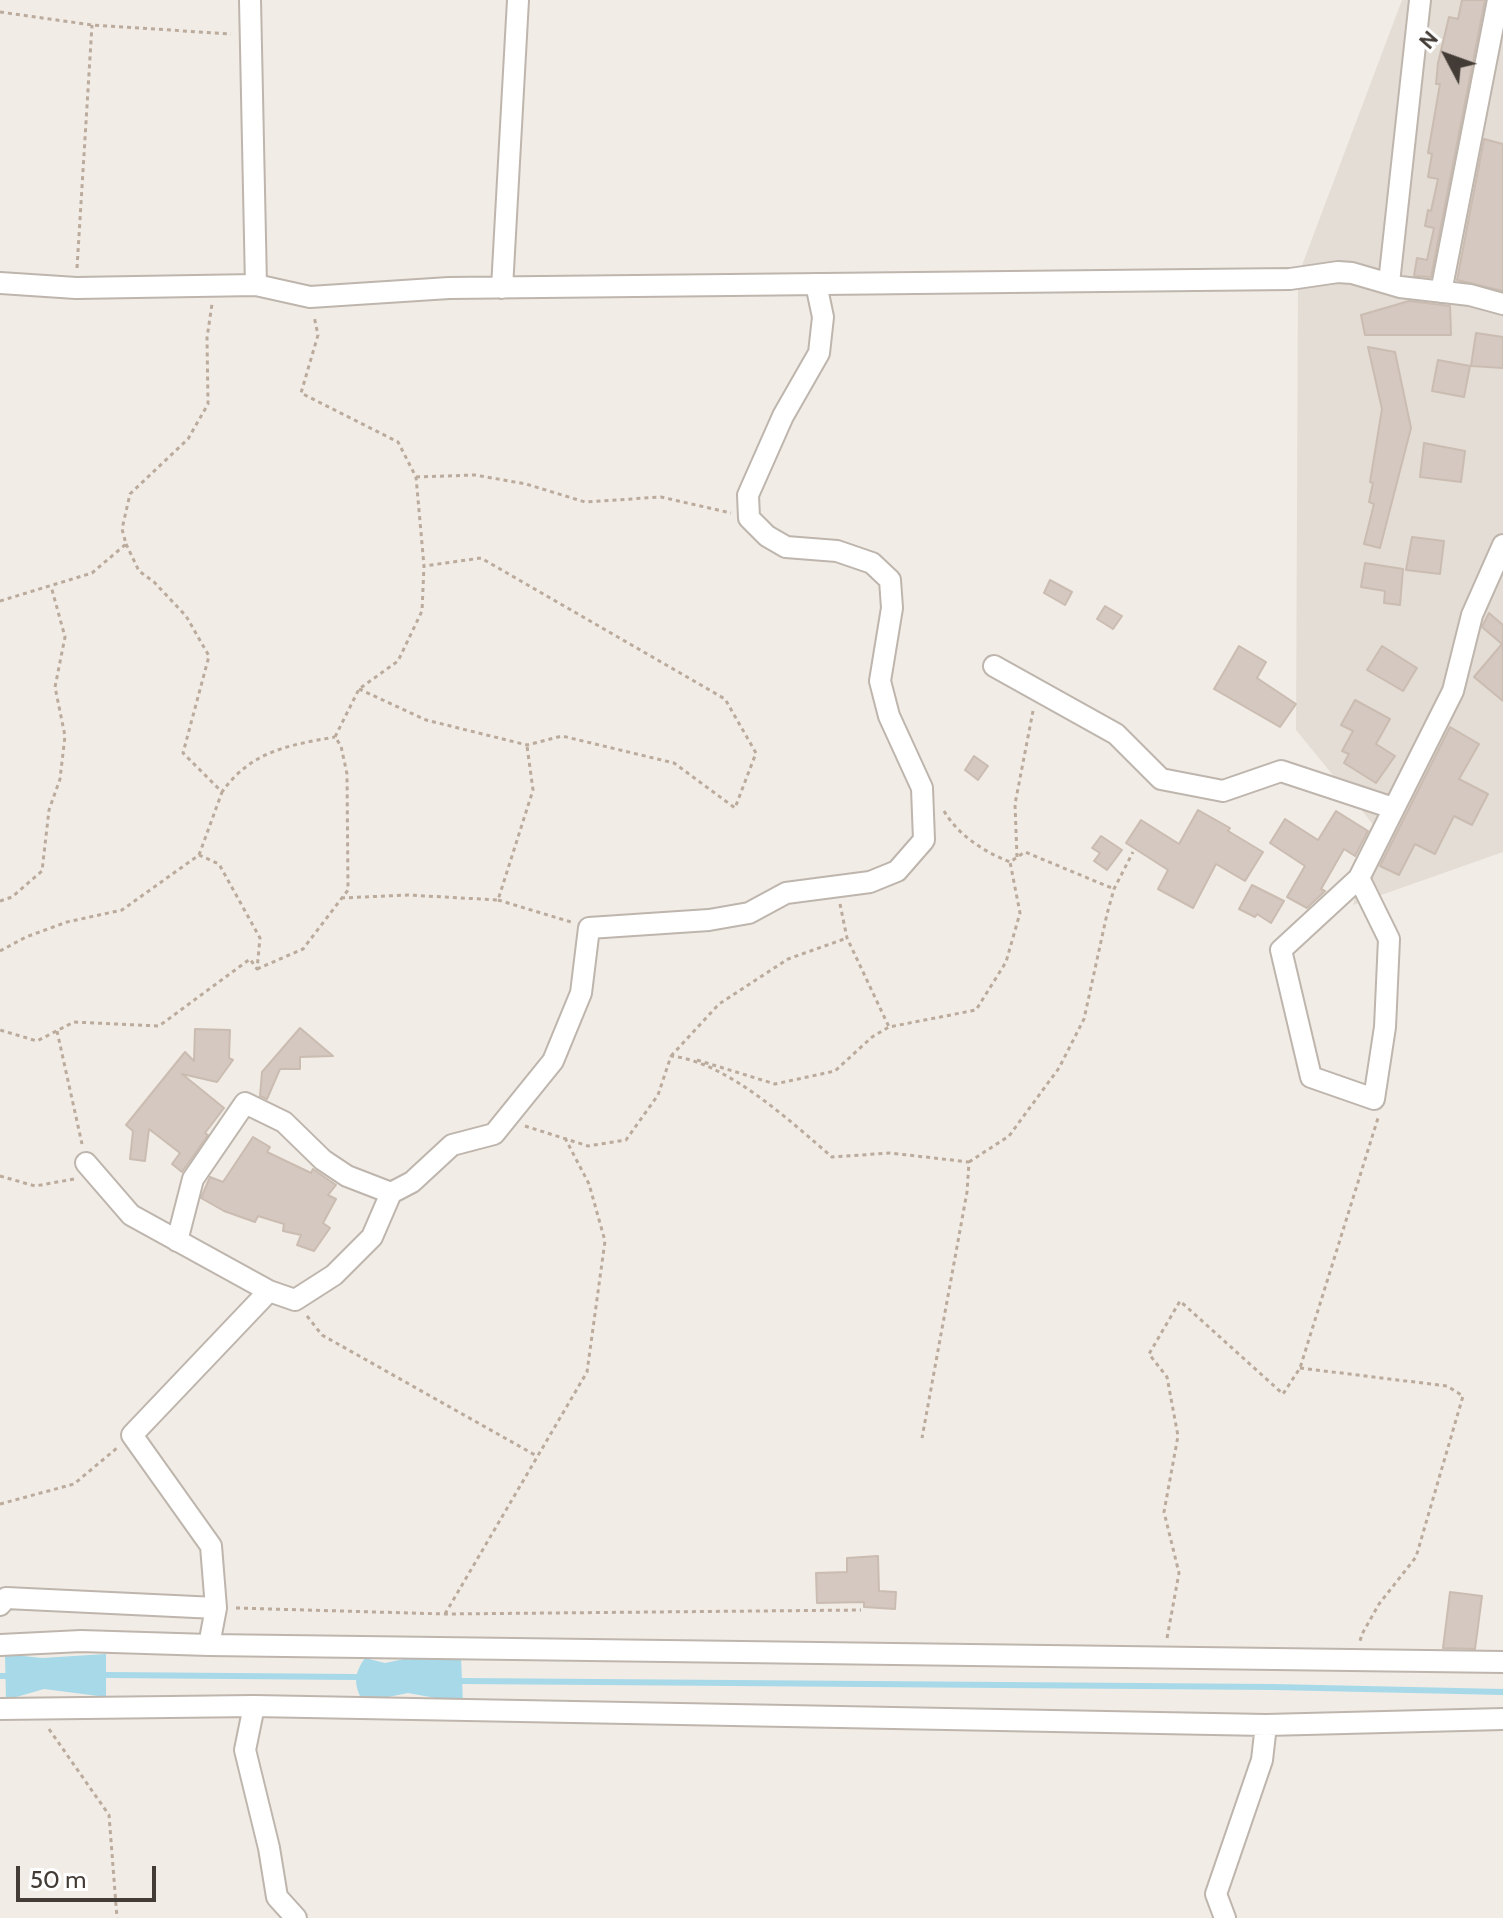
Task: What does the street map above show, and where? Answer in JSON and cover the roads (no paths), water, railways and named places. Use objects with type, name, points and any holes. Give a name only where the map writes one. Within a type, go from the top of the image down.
[{"type":"street","points":[[250,0],[256,285]]},
{"type":"street","points":[[502,288],[518,0]]},
{"type":"street","points":[[1389,283],[1420,0]]},
{"type":"street","points":[[1441,292],[1498,0]]},
{"type":"street","points":[[0,283],[76,288],[256,285],[310,297],[449,288],[1290,279],[1338,272],[1364,275],[1417,290],[1470,295],[1503,304]]},
{"type":"street","points":[[86,1163],[131,1215],[269,1291],[295,1300],[334,1275],[372,1237],[391,1193],[412,1182],[452,1145],[494,1134],[553,1061],[581,993],[589,928],[709,920],[749,913],[786,893],[870,882],[897,871],[924,840],[922,788],[889,716],[880,681],[892,608],[890,580],[872,563],[837,551],[786,547],[767,536],[749,518],[748,495],[783,416],[819,353],[823,317],[816,284]]},
{"type":"street","points":[[1359,878],[1389,939],[1385,1027],[1374,1099],[1311,1077],[1281,950],[1359,878],[1453,691],[1472,615],[1503,545]]},
{"type":"street","points":[[994,666],[1116,734],[1161,779],[1223,791],[1281,771],[1393,808]]},
{"type":"street","points":[[177,1241],[193,1179],[245,1103],[284,1122],[323,1160],[347,1176],[391,1193]]},
{"type":"street","points":[[209,1645],[216,1608],[211,1546],[132,1435],[269,1291]]},
{"type":"street","points":[[0,1605],[6,1598],[216,1608]]},
{"type":"street","points":[[0,1645],[81,1641],[1503,1662]]},
{"type":"street","points":[[254,1706],[245,1750],[269,1848],[277,1897],[296,1918]]},
{"type":"street","points":[[0,1709],[254,1706],[1266,1725],[1503,1719]]},
{"type":"street","points":[[1225,1918],[1216,1894],[1262,1760],[1266,1725]]},
{"type":"water","points":[[5,1654],[42,1658],[106,1654],[106,1697],[44,1689],[6,1700]]},
{"type":"water","points":[[423,1655],[461,1657],[463,1703],[408,1693],[363,1702],[356,1680],[365,1658],[385,1663]]},
{"type":"waterway","points":[[107,1675],[356,1677]]},
{"type":"waterway","points":[[0,1676],[8,1676]]},
{"type":"waterway","points":[[462,1681],[1273,1687],[1503,1692]]}]
